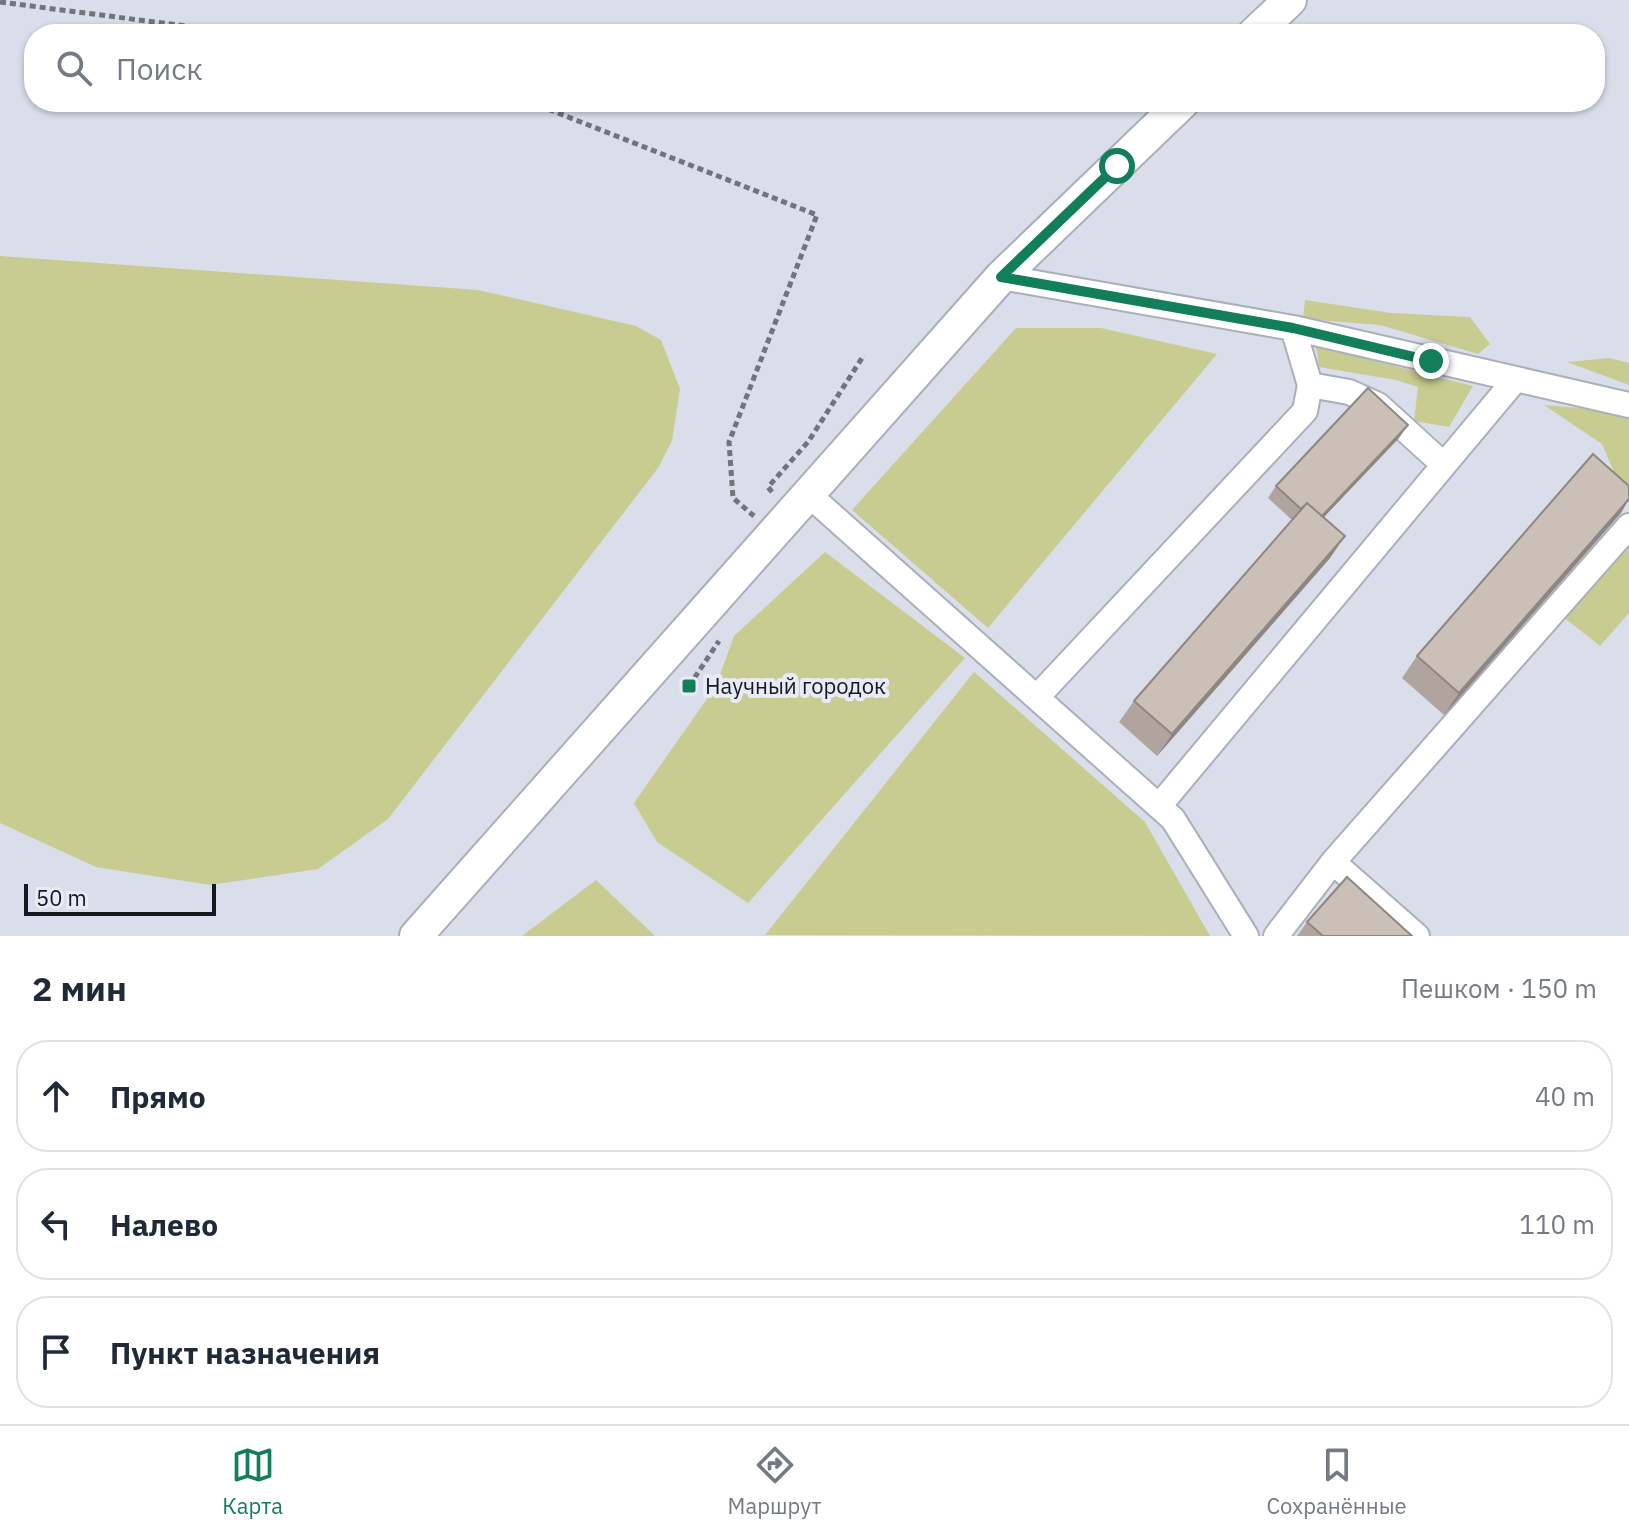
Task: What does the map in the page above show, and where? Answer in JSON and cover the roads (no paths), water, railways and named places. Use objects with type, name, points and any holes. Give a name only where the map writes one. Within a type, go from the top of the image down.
[{"type":"main road","points":[[1265,24],[1290,0]]},
{"type":"main road","points":[[416,936],[1001,277],[1173,112]]},
{"type":"street","points":[[1001,277],[1293,328],[1629,405]]},
{"type":"street","points":[[1037,697],[1305,411],[1310,385],[1293,328]]},
{"type":"street","points":[[1159,806],[1515,380]]},
{"type":"street","points":[[1310,385],[1349,392],[1378,405],[1444,465]]},
{"type":"street","points":[[808,494],[1173,819],[1246,936]]},
{"type":"street","points":[[1276,936],[1333,862],[1629,526]]},
{"type":"street","points":[[1333,862],[1417,936]]},
{"type":"place","name":"Научный городок","points":[[689,686]]}]
